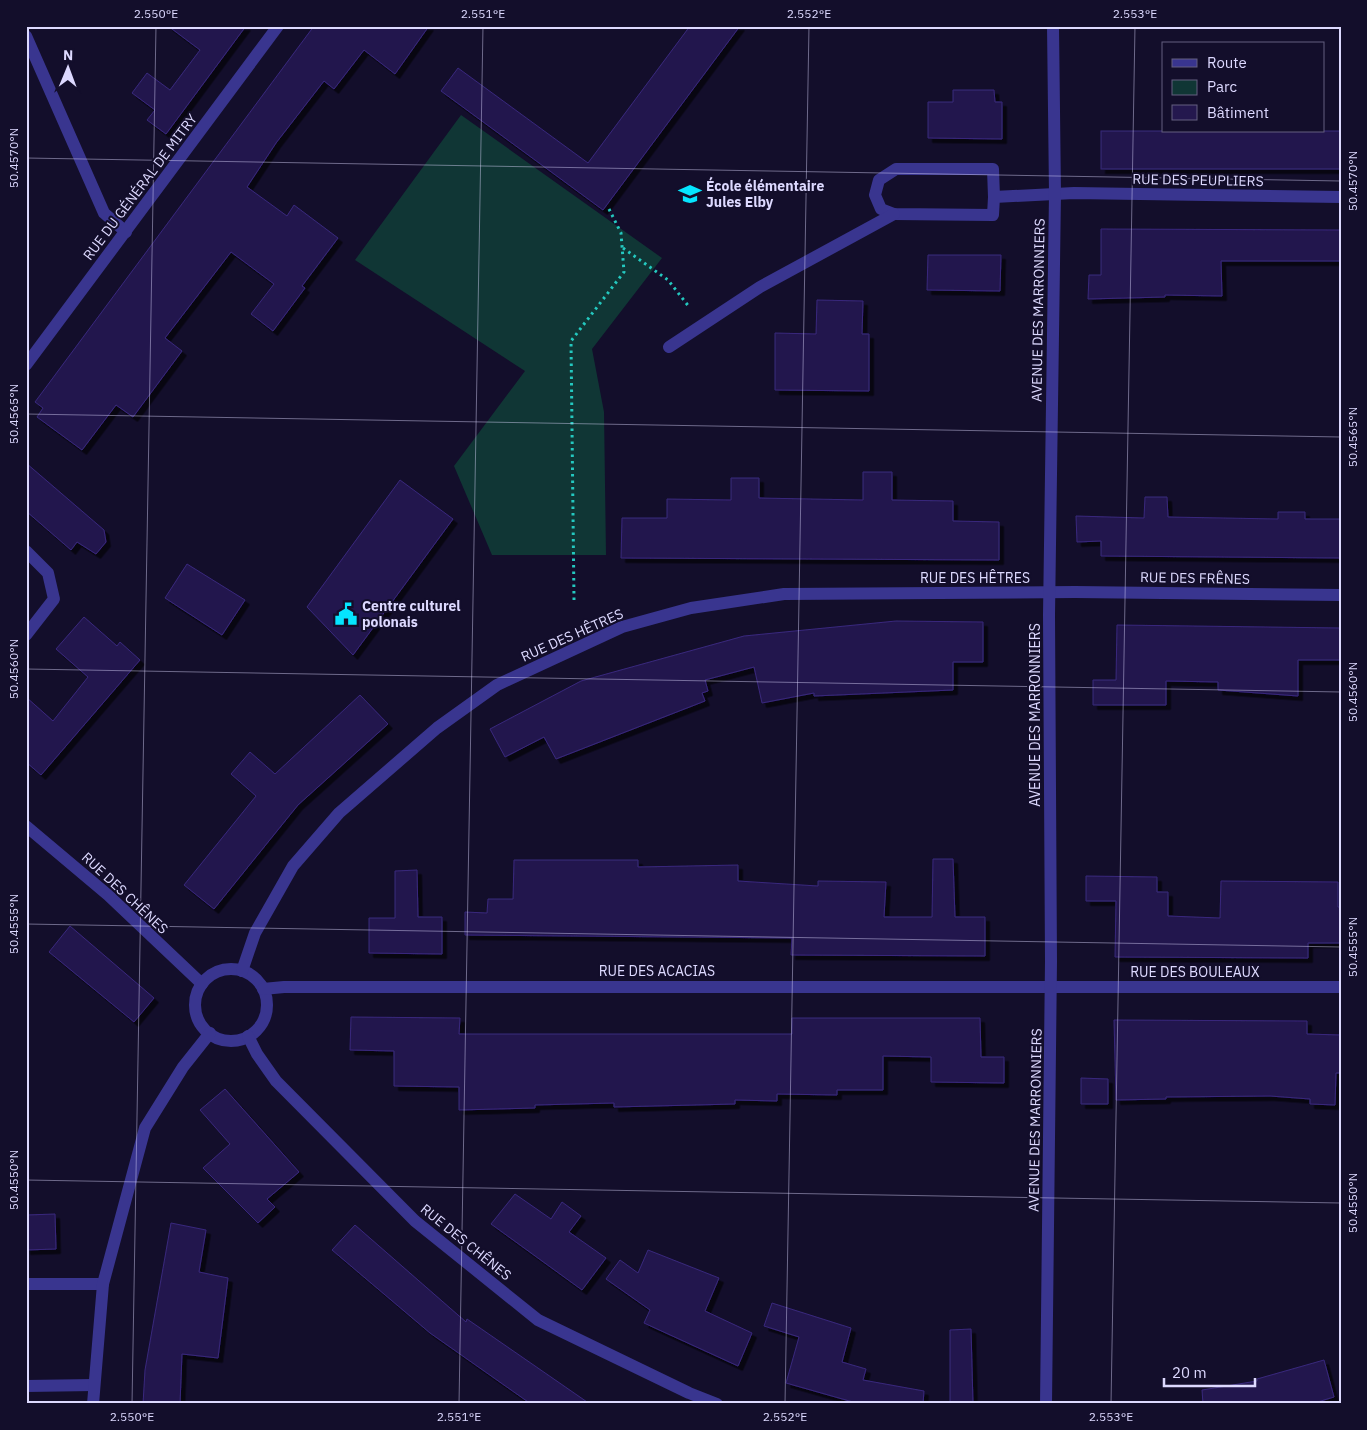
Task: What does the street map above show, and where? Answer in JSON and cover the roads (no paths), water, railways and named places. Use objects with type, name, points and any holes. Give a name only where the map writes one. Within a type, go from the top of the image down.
[{"type":"street","name":"RUE DU GÉNÉRAL DE MITRY","points":[[26,365],[278,26]]},
{"type":"street","name":"AVENUE DES MARRONNIERS","points":[[1046,1404],[1050,987],[1050,593],[1054,194],[1053,26]]},
{"type":"street","points":[[26,36],[104,213],[126,232]]},
{"type":"street","points":[[896,169],[993,169],[994,197],[993,216],[894,214],[881,209],[875,195],[879,180],[896,169]]},
{"type":"street","name":"RUE DES PEUPLIERS","points":[[994,197],[1054,194],[1341,197]]},
{"type":"street","points":[[669,347],[760,286],[894,214]]},
{"type":"street","points":[[26,551],[48,573],[54,598],[26,635]]},
{"type":"street","name":"RUE DES FRÊNES","points":[[1050,593],[1341,595]]},
{"type":"street","name":"RUE DES HÊTRES","points":[[242,971],[255,932],[293,866],[339,814],[437,728],[506,681],[622,627],[691,608],[784,594],[1050,593]]},
{"type":"street","name":"RUE DES CHÊNES","points":[[26,826],[108,895],[202,984]]},
{"type":"street","points":[[231,969],[242,971],[258,981],[263,989],[267,1002],[265,1016],[259,1028],[248,1036],[228,1040],[210,1033],[198,1019],[196,1001],[202,984],[210,976],[220,971],[231,969]]},
{"type":"street","name":"RUE DES ACACIAS","points":[[263,989],[294,987],[1050,987]]},
{"type":"street","name":"RUE DES BOULEAUX","points":[[1050,987],[1341,987]]},
{"type":"street","points":[[93,1404],[103,1284],[145,1128],[183,1067],[210,1033]]},
{"type":"street","name":"RUE DES CHÊNES","points":[[248,1036],[257,1054],[276,1080],[415,1221],[538,1320],[689,1393],[717,1404]]},
{"type":"street","points":[[26,1284],[103,1284]]},
{"type":"street","points":[[26,1386],[94,1385]]},
{"type":"place","name":"École élémentaire Jules Elby","points":[[690,194]]},
{"type":"place","name":"Centre culturel polonais","points":[[346,614]]}]
